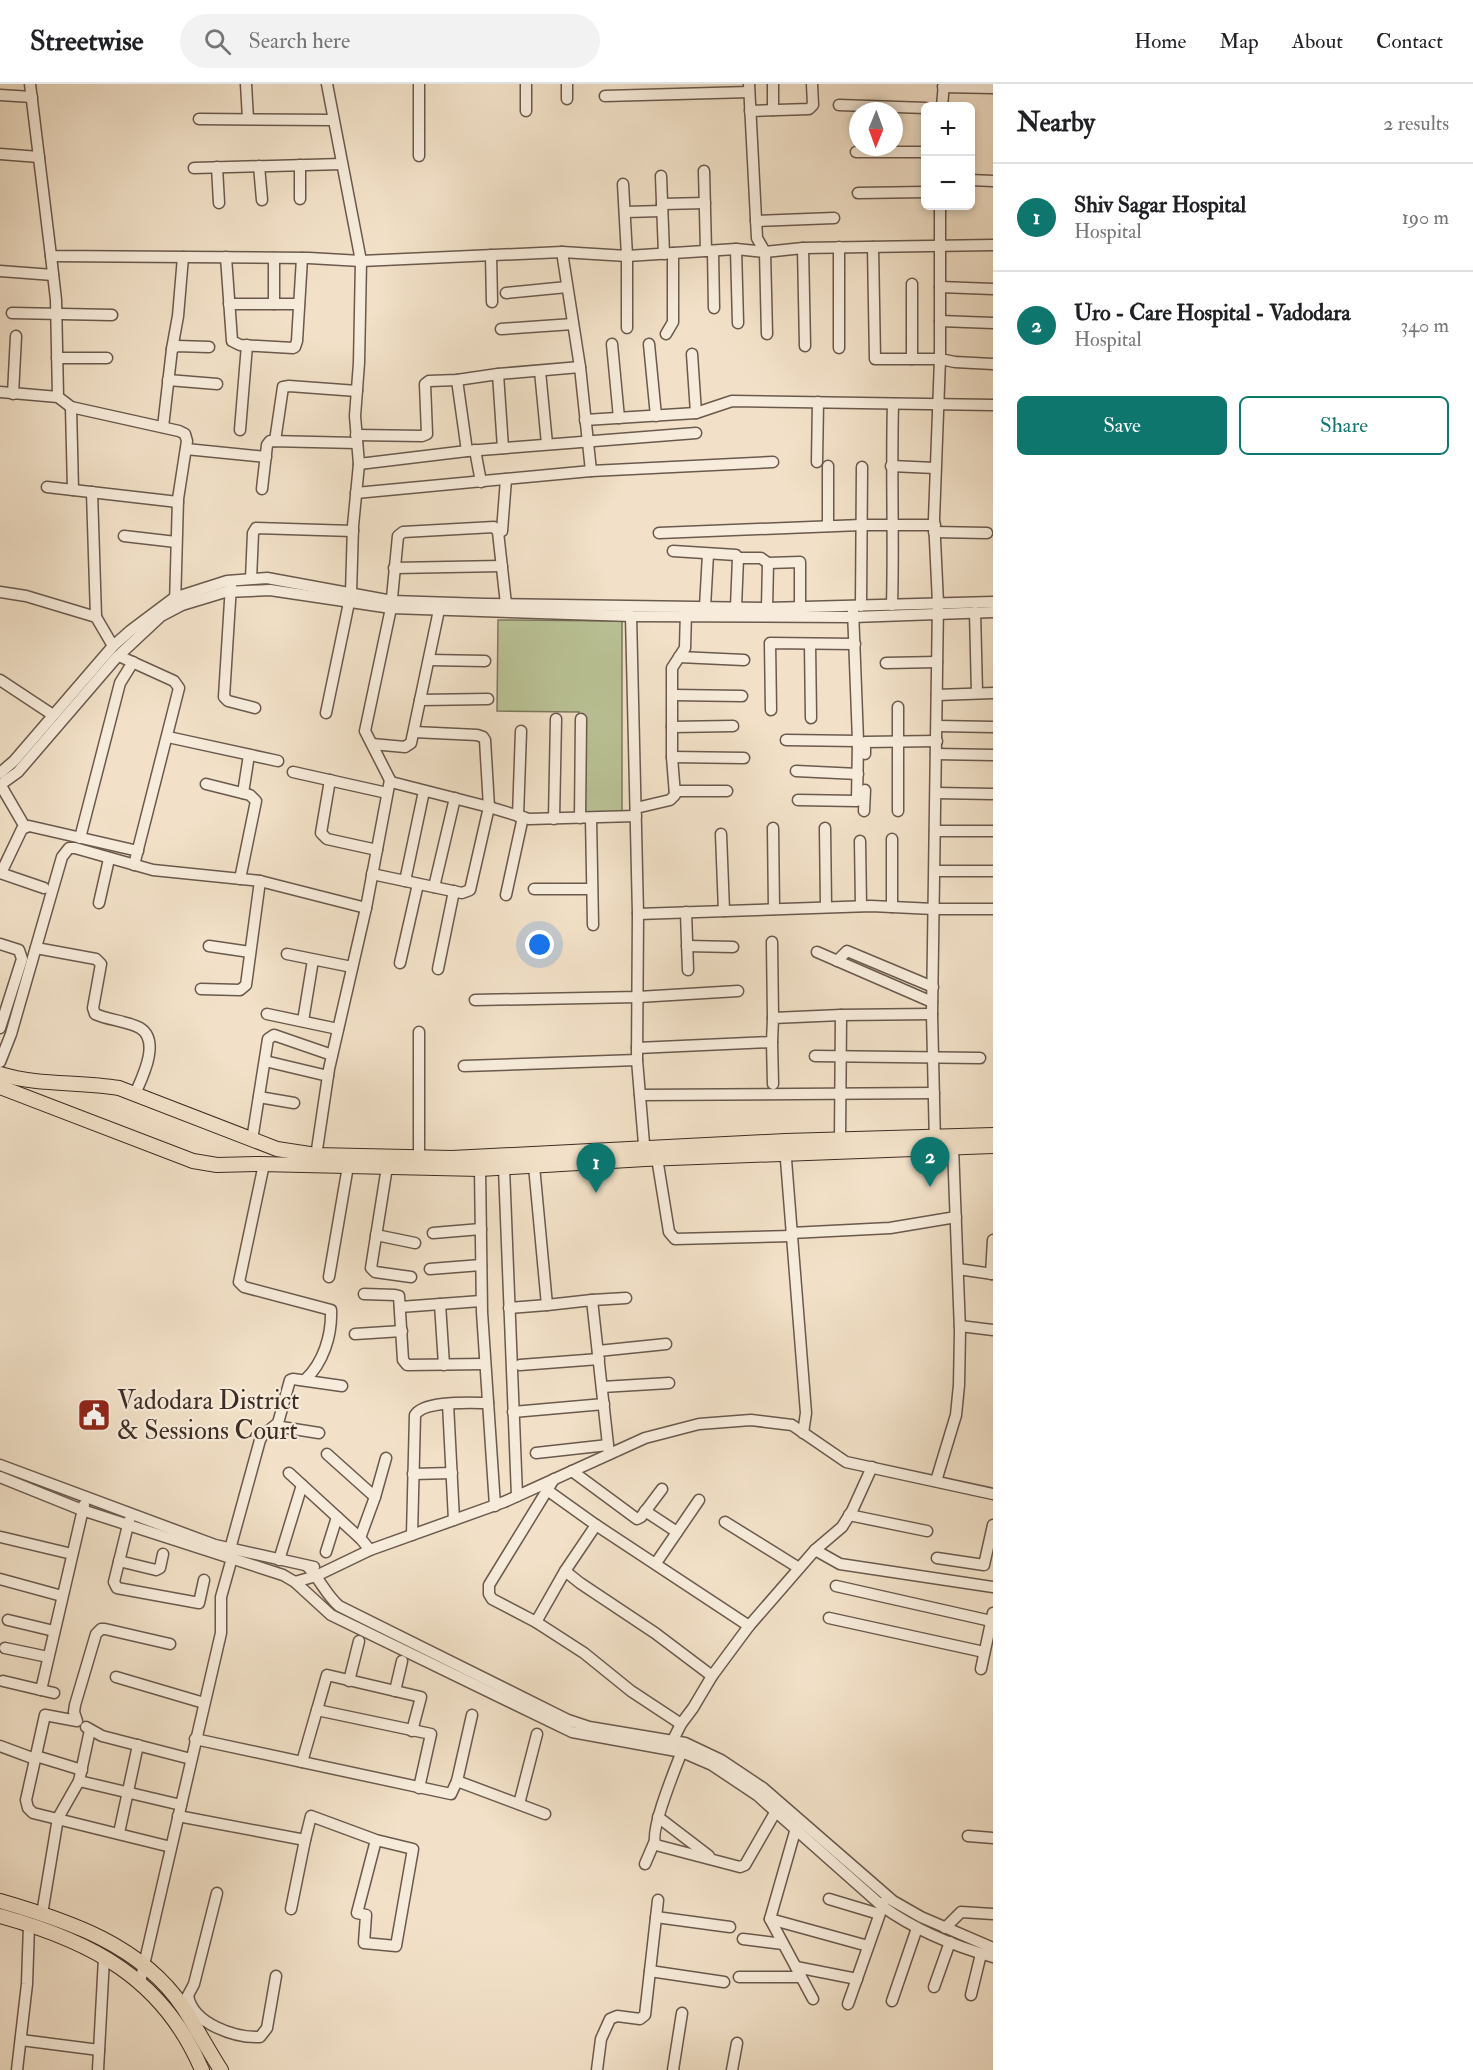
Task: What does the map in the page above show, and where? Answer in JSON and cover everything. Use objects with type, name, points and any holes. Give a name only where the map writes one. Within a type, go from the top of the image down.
[{"type":"main road","points":[[0,1074],[32,1082],[93,1084],[119,1088],[278,1149],[348,1167],[504,1168],[649,1155],[784,1147],[935,1142],[993,1135]]},
{"type":"main road","points":[[0,1087],[193,1161],[217,1165],[419,1157],[649,1155]]},
{"type":"main road","points":[[784,1147],[840,1139],[935,1142],[952,1147],[993,1146]]},
{"type":"main road","points":[[0,1901],[86,1930],[144,1964],[185,2001],[217,2065]]},
{"type":"main road","points":[[0,1916],[65,1937],[104,1958],[140,1982],[170,2014],[201,2068]]},
{"type":"street","points":[[30,84],[53,275],[58,398]]},
{"type":"street","points":[[246,84],[248,119]]},
{"type":"street","points":[[326,712],[350,598],[359,464],[355,416],[362,261],[327,84]]},
{"type":"street","points":[[419,84],[419,156]]},
{"type":"street","points":[[526,84],[526,111]]},
{"type":"street","points":[[567,84],[567,99]]},
{"type":"street","points":[[773,84],[773,110]]},
{"type":"street","points":[[750,111],[812,107],[812,84]]},
{"type":"street","points":[[942,102],[944,85],[993,88]]},
{"type":"street","points":[[605,96],[749,88],[757,238],[765,252],[767,334]]},
{"type":"street","points":[[0,95],[32,98]]},
{"type":"street","points":[[839,105],[921,108]]},
{"type":"street","points":[[199,119],[333,120]]},
{"type":"street","points":[[903,152],[921,152]]},
{"type":"street","points":[[0,154],[39,157]]},
{"type":"street","points":[[194,168],[342,164]]},
{"type":"street","points":[[300,165],[300,199]]},
{"type":"street","points":[[260,166],[262,200]]},
{"type":"street","points":[[217,167],[219,203]]},
{"type":"street","points":[[704,171],[714,308]]},
{"type":"street","points":[[661,176],[673,322],[666,334]]},
{"type":"street","points":[[975,180],[993,181]]},
{"type":"street","points":[[623,184],[627,256],[627,327]]},
{"type":"street","points":[[858,193],[921,192]]},
{"type":"street","points":[[625,212],[705,203]]},
{"type":"street","points":[[935,1142],[932,1002],[938,608],[934,529],[940,359],[939,210]]},
{"type":"street","points":[[756,221],[834,218]]},
{"type":"street","points":[[51,256],[302,258],[362,261],[562,252],[627,256],[736,249],[765,252],[803,248],[993,245]]},
{"type":"street","points":[[839,247],[839,348]]},
{"type":"street","points":[[873,247],[875,359],[940,359],[993,364]]},
{"type":"street","points":[[803,248],[805,346]]},
{"type":"street","points":[[736,249],[738,323]]},
{"type":"street","points":[[562,252],[580,367],[591,471]]},
{"type":"street","points":[[491,255],[492,302]]},
{"type":"street","points":[[163,427],[178,316],[183,257]]},
{"type":"street","points":[[226,257],[231,337],[236,343],[247,345],[295,347],[302,258]]},
{"type":"street","points":[[274,258],[274,304]]},
{"type":"street","points":[[0,271],[53,275]]},
{"type":"street","points":[[912,284],[912,358]]},
{"type":"street","points":[[506,293],[567,287]]},
{"type":"street","points":[[940,287],[993,288]]},
{"type":"street","points":[[229,304],[299,304]]},
{"type":"street","points":[[12,313],[112,315]]},
{"type":"street","points":[[940,321],[993,323]]},
{"type":"street","points":[[501,329],[573,324]]},
{"type":"street","points":[[13,393],[16,336]]},
{"type":"street","points":[[612,344],[619,417]]},
{"type":"street","points":[[649,344],[656,416]]},
{"type":"street","points":[[240,430],[247,345]]},
{"type":"street","points":[[172,349],[177,346],[209,347]]},
{"type":"street","points":[[692,354],[696,413]]},
{"type":"street","points":[[57,358],[107,358]]},
{"type":"street","points":[[262,489],[268,443],[425,435],[428,432],[424,384],[429,381],[580,367]]},
{"type":"street","points":[[540,371],[547,444]]},
{"type":"street","points":[[498,374],[503,448]]},
{"type":"street","points":[[168,380],[217,384]]},
{"type":"street","points":[[457,380],[471,451],[481,482]]},
{"type":"street","points":[[275,441],[284,387],[357,391]]},
{"type":"street","points":[[0,392],[58,398],[71,407],[185,434],[187,441],[178,502],[175,603]]},
{"type":"street","points":[[585,420],[696,413],[732,401],[993,405]]},
{"type":"street","points":[[818,402],[828,526]]},
{"type":"street","points":[[892,605],[893,404]]},
{"type":"street","points":[[71,407],[73,490]]},
{"type":"street","points":[[359,464],[587,440],[696,433]]},
{"type":"street","points":[[186,449],[266,457]]},
{"type":"street","points":[[356,493],[591,471],[773,462]]},
{"type":"street","points":[[891,466],[935,468]]},
{"type":"street","points":[[798,800],[857,801],[855,610],[861,525],[862,467]]},
{"type":"street","points":[[502,531],[506,479]]},
{"type":"street","points":[[46,487],[178,502]]},
{"type":"street","points":[[92,492],[96,617],[116,651],[132,662],[178,685],[168,737],[134,865]]},
{"type":"street","points":[[659,533],[861,525],[894,525],[987,533]]},
{"type":"street","points":[[506,604],[498,532],[492,527],[400,533],[397,539],[391,605],[365,731],[391,783],[455,798],[520,817],[554,819],[636,812],[674,798],[672,668],[685,648],[686,612]]},
{"type":"street","points":[[251,579],[253,533],[256,528],[353,531]]},
{"type":"street","points":[[124,536],[176,542]]},
{"type":"street","points":[[673,551],[736,555],[738,558],[761,558],[768,563],[800,562],[800,607]]},
{"type":"street","points":[[705,607],[708,554]]},
{"type":"street","points":[[736,608],[738,558]]},
{"type":"street","points":[[767,608],[768,563]]},
{"type":"street","points":[[394,568],[502,566]]},
{"type":"street","points":[[25,827],[0,785],[24,766],[130,631],[175,603],[251,579],[267,578],[313,585],[350,598]]},
{"type":"street","points":[[231,586],[439,610],[631,616],[686,612],[705,607],[800,607],[855,610],[892,605],[993,612]]},
{"type":"street","points":[[231,586],[224,697],[228,701],[255,708]]},
{"type":"street","points":[[0,592],[26,596],[96,617]]},
{"type":"street","points":[[391,605],[506,604],[686,612],[938,608],[993,602]]},
{"type":"street","points":[[372,744],[405,747],[411,743],[439,610]]},
{"type":"street","points":[[975,612],[976,693]]},
{"type":"street","points":[[631,616],[638,914],[637,1048],[640,1095],[649,1155],[669,1232],[675,1239],[791,1235],[890,1228],[956,1217]]},
{"type":"street","points":[[771,710],[770,643],[855,644]]},
{"type":"street","points":[[810,644],[811,718]]},
{"type":"street","points":[[0,773],[14,761],[53,715],[116,651]]},
{"type":"street","points":[[679,657],[744,660]]},
{"type":"street","points":[[429,660],[485,661]]},
{"type":"street","points":[[80,838],[120,683],[132,662]]},
{"type":"street","points":[[886,663],[937,662]]},
{"type":"street","points":[[1,682],[53,715]]},
{"type":"street","points":[[937,695],[993,693]]},
{"type":"street","points":[[673,695],[742,696]]},
{"type":"street","points":[[420,700],[488,699]]},
{"type":"street","points":[[897,811],[898,707]]},
{"type":"street","points":[[554,819],[556,719]]},
{"type":"street","points":[[580,719],[593,926]]},
{"type":"street","points":[[672,727],[733,726]]},
{"type":"street","points":[[937,726],[993,727]]},
{"type":"street","points":[[506,895],[520,817],[521,731]]},
{"type":"street","points":[[372,874],[453,891],[466,893],[470,890],[489,807],[483,737],[414,732]]},
{"type":"street","points":[[168,737],[278,761]]},
{"type":"street","points":[[786,740],[858,741]]},
{"type":"street","points":[[864,811],[865,742],[937,741]]},
{"type":"street","points":[[936,754],[993,755]]},
{"type":"street","points":[[243,793],[249,755]]},
{"type":"street","points":[[672,757],[744,758]]},
{"type":"street","points":[[796,771],[858,774]]},
{"type":"street","points":[[293,772],[387,793]]},
{"type":"street","points":[[330,780],[321,834],[327,838],[377,850]]},
{"type":"street","points":[[316,1160],[332,1055],[366,908],[390,780]]},
{"type":"street","points":[[206,784],[243,793],[254,797],[256,801],[240,879]]},
{"type":"street","points":[[405,881],[424,791]]},
{"type":"street","points":[[675,791],[727,791]]},
{"type":"street","points":[[936,794],[993,794]]},
{"type":"street","points":[[434,887],[455,798]]},
{"type":"street","points":[[44,888],[0,873],[25,827],[34,827],[138,851]]},
{"type":"street","points":[[773,828],[774,909]]},
{"type":"street","points":[[825,828],[826,908]]},
{"type":"street","points":[[935,831],[993,831]]},
{"type":"street","points":[[721,834],[724,911]]},
{"type":"street","points":[[892,839],[892,907]]},
{"type":"street","points":[[860,841],[861,906]]},
{"type":"street","points":[[0,1062],[62,857],[69,849],[75,848],[153,870],[260,880],[366,908]]},
{"type":"street","points":[[99,903],[109,859]]},
{"type":"street","points":[[934,871],[993,871]]},
{"type":"street","points":[[201,989],[244,988],[260,880]]},
{"type":"street","points":[[400,963],[417,884]]},
{"type":"street","points":[[534,889],[592,889]]},
{"type":"street","points":[[438,969],[453,891]]},
{"type":"street","points":[[638,914],[861,906],[993,909]]},
{"type":"street","points":[[686,912],[688,970]]},
{"type":"street","points":[[772,942],[773,1084]]},
{"type":"street","points":[[0,944],[19,950],[22,959],[0,1028],[10,1034]]},
{"type":"street","points":[[209,946],[250,952]]},
{"type":"street","points":[[687,946],[733,947]]},
{"type":"street","points":[[36,948],[96,959],[101,964],[93,1008],[95,1014],[140,1028],[146,1035],[149,1058],[135,1094]]},
{"type":"street","points":[[837,961],[847,951],[933,987]]},
{"type":"street","points":[[817,952],[932,1002]]},
{"type":"street","points":[[287,954],[352,968]]},
{"type":"street","points":[[303,1021],[313,960]]},
{"type":"street","points":[[475,1000],[638,997],[738,991]]},
{"type":"street","points":[[267,1014],[338,1029]]},
{"type":"street","points":[[773,1018],[932,1014]]},
{"type":"street","points":[[840,1139],[841,1015]]},
{"type":"street","points":[[419,1032],[419,1157]]},
{"type":"street","points":[[252,1140],[268,1039],[274,1035],[332,1055]]},
{"type":"street","points":[[637,1048],[771,1042]]},
{"type":"street","points":[[815,1056],[980,1058]]},
{"type":"street","points":[[464,1066],[638,1060]]},
{"type":"street","points":[[265,1061],[328,1076]]},
{"type":"street","points":[[640,1095],[934,1093]]},
{"type":"street","points":[[259,1097],[294,1102]]},
{"type":"street","points":[[784,1147],[806,1413],[804,1433]]},
{"type":"street","points":[[936,1481],[956,1415],[959,1384],[960,1326],[952,1147]]},
{"type":"street","points":[[264,1164],[239,1281],[244,1287],[331,1311],[326,1349],[311,1375],[304,1380]]},
{"type":"street","points":[[534,1166],[547,1305]]},
{"type":"street","points":[[329,1277],[348,1167]]},
{"type":"street","points":[[387,1167],[371,1264],[373,1270],[411,1277]]},
{"type":"street","points":[[504,1168],[517,1496]]},
{"type":"street","points":[[480,1169],[481,1301],[495,1506]]},
{"type":"street","points":[[433,1233],[480,1229]]},
{"type":"street","points":[[376,1235],[415,1243]]},
{"type":"street","points":[[958,1269],[992,1274],[993,1240]]},
{"type":"street","points":[[430,1269],[481,1265]]},
{"type":"street","points":[[364,1294],[397,1295],[400,1299],[404,1363],[410,1366],[485,1364]]},
{"type":"street","points":[[509,1308],[626,1299]]},
{"type":"street","points":[[592,1300],[608,1450]]},
{"type":"street","points":[[400,1307],[481,1301]]},
{"type":"street","points":[[440,1304],[444,1365]]},
{"type":"street","points":[[960,1326],[993,1330]]},
{"type":"street","points":[[356,1334],[402,1331]]},
{"type":"street","points":[[520,1365],[666,1344]]},
{"type":"street","points":[[140,1982],[221,1633],[221,1597],[260,1440],[278,1423],[290,1380],[342,1386]]},
{"type":"street","points":[[602,1388],[669,1383]]},
{"type":"street","points":[[412,1535],[415,1415],[424,1407],[488,1403]]},
{"type":"street","points":[[448,1404],[454,1520]]},
{"type":"street","points":[[513,1412],[604,1404]]},
{"type":"street","points":[[295,1582],[316,1575],[370,1550],[495,1506],[572,1471],[608,1450],[699,1424],[751,1420],[792,1425],[846,1462],[993,1494]]},
{"type":"street","points":[[275,1426],[319,1433]]},
{"type":"street","points":[[536,1453],[608,1450]]},
{"type":"street","points":[[327,1454],[375,1497]]},
{"type":"street","points":[[360,1538],[386,1458]]},
{"type":"street","points":[[0,1465],[85,1498],[130,1520]]},
{"type":"street","points":[[673,1740],[712,1676],[749,1626],[815,1550],[842,1527],[872,1467]]},
{"type":"street","points":[[572,1471],[636,1518],[641,1517],[662,1489]]},
{"type":"street","points":[[289,1473],[360,1538],[370,1550]]},
{"type":"street","points":[[413,1474],[452,1473]]},
{"type":"street","points":[[0,1477],[82,1510],[130,1520],[231,1553],[274,1571],[295,1582],[331,1615],[580,1735],[683,1747],[722,1760],[763,1788],[882,1906]]},
{"type":"street","points":[[554,1479],[488,1589],[492,1599],[536,1622],[584,1653],[631,1691],[681,1724]]},
{"type":"street","points":[[279,1560],[302,1485]]},
{"type":"street","points":[[547,1490],[749,1626]]},
{"type":"street","points":[[40,1690],[85,1498]]},
{"type":"street","points":[[656,1563],[699,1500]]},
{"type":"street","points":[[645,1511],[677,1532]]},
{"type":"street","points":[[849,1515],[927,1531]]},
{"type":"street","points":[[326,1552],[337,1517]]},
{"type":"street","points":[[130,1520],[114,1582],[117,1588],[199,1603],[204,1580]]},
{"type":"street","points":[[726,1522],[799,1568]]},
{"type":"street","points":[[536,1622],[565,1571],[596,1525]]},
{"type":"street","points":[[937,1558],[984,1565],[993,1525]]},
{"type":"street","points":[[1,1537],[72,1554]]},
{"type":"street","points":[[815,1550],[840,1564],[993,1587]]},
{"type":"street","points":[[231,1553],[308,1567],[335,1566]]},
{"type":"street","points":[[119,1561],[156,1570],[160,1568],[163,1554]]},
{"type":"street","points":[[308,1567],[339,1606],[568,1720],[590,1727],[673,1740],[757,1795],[882,1906],[899,1918],[950,1942],[993,1957]]},
{"type":"street","points":[[565,1571],[656,1633],[712,1676]]},
{"type":"street","points":[[0,1579],[62,1596]]},
{"type":"street","points":[[836,1586],[992,1617],[981,1669]]},
{"type":"street","points":[[829,1618],[984,1652]]},
{"type":"street","points":[[8,1620],[54,1630]]},
{"type":"street","points":[[77,1721],[74,1712],[78,1693],[96,1634],[100,1629],[170,1644]]},
{"type":"street","points":[[349,1680],[359,1641]]},
{"type":"street","points":[[5,1648],[48,1657]]},
{"type":"street","points":[[395,1691],[402,1661]]},
{"type":"street","points":[[302,1762],[327,1675],[421,1697],[412,1731]]},
{"type":"street","points":[[116,1677],[204,1702]]},
{"type":"street","points":[[3,1681],[54,1693]]},
{"type":"street","points":[[317,1710],[431,1734],[419,1788]]},
{"type":"street","points":[[171,1847],[33,1813],[26,1806],[45,1715],[77,1721],[102,1736],[191,1759]]},
{"type":"street","points":[[195,1739],[451,1794],[457,1781],[472,1715]]},
{"type":"street","points":[[42,1914],[58,1818],[79,1781],[90,1730]]},
{"type":"street","points":[[519,1804],[537,1734]]},
{"type":"street","points":[[119,1833],[138,1745]]},
{"type":"street","points":[[0,1746],[82,1770]]},
{"type":"street","points":[[645,1864],[654,1843],[658,1816],[683,1747]]},
{"type":"street","points":[[79,1781],[181,1805]]},
{"type":"street","points":[[457,1781],[544,1814]]},
{"type":"street","points":[[654,1843],[737,1867],[743,1866],[776,1811]]},
{"type":"street","points":[[178,1816],[305,1840]]},
{"type":"street","points":[[291,1909],[310,1816],[376,1840],[413,1849],[396,1946],[364,1943],[366,1915],[357,1913],[376,1840]]},
{"type":"street","points":[[658,1816],[711,1858]]},
{"type":"street","points":[[796,1828],[770,1919],[813,1999]]},
{"type":"street","points":[[968,1836],[993,1838]]},
{"type":"street","points":[[217,1893],[194,1984],[185,2001],[196,2013],[214,2025],[239,2035],[260,2037],[267,2028],[276,1976]]},
{"type":"street","points":[[829,1899],[882,1906],[921,1917],[993,1948]]},
{"type":"street","points":[[597,2070],[601,2038],[610,2019],[617,2016],[644,2018],[658,1900]]},
{"type":"street","points":[[848,2004],[882,1906]]},
{"type":"street","points":[[945,1928],[961,1912],[993,1914]]},
{"type":"street","points":[[656,1917],[730,1927]]},
{"type":"street","points":[[770,1919],[868,1946]]},
{"type":"street","points":[[17,2070],[27,1984],[29,1925]]},
{"type":"street","points":[[892,2001],[918,1928]]},
{"type":"street","points":[[743,1939],[783,1944]]},
{"type":"street","points":[[934,1987],[950,1942]]},
{"type":"street","points":[[971,1995],[981,1953]]},
{"type":"street","points":[[98,2070],[104,1958]]},
{"type":"street","points":[[650,1971],[724,1982]]},
{"type":"street","points":[[739,1977],[798,1972],[857,1979]]},
{"type":"street","points":[[673,2070],[682,2013]]},
{"type":"street","points":[[21,2040],[99,2050]]},
{"type":"street","points":[[732,2070],[736,2043]]},
{"type":"green space","points":[[498,620],[622,621],[622,813],[578,813],[579,712],[497,711]]},
{"type":"place","name":"Uro - Care Hospital - Vadodara","points":[[930,1187]]},
{"type":"place","name":"Shiv Sagar Hospital","points":[[596,1193]]},
{"type":"place","name":"Vadodara District & Sessions Court","points":[[94,1415]]}]
